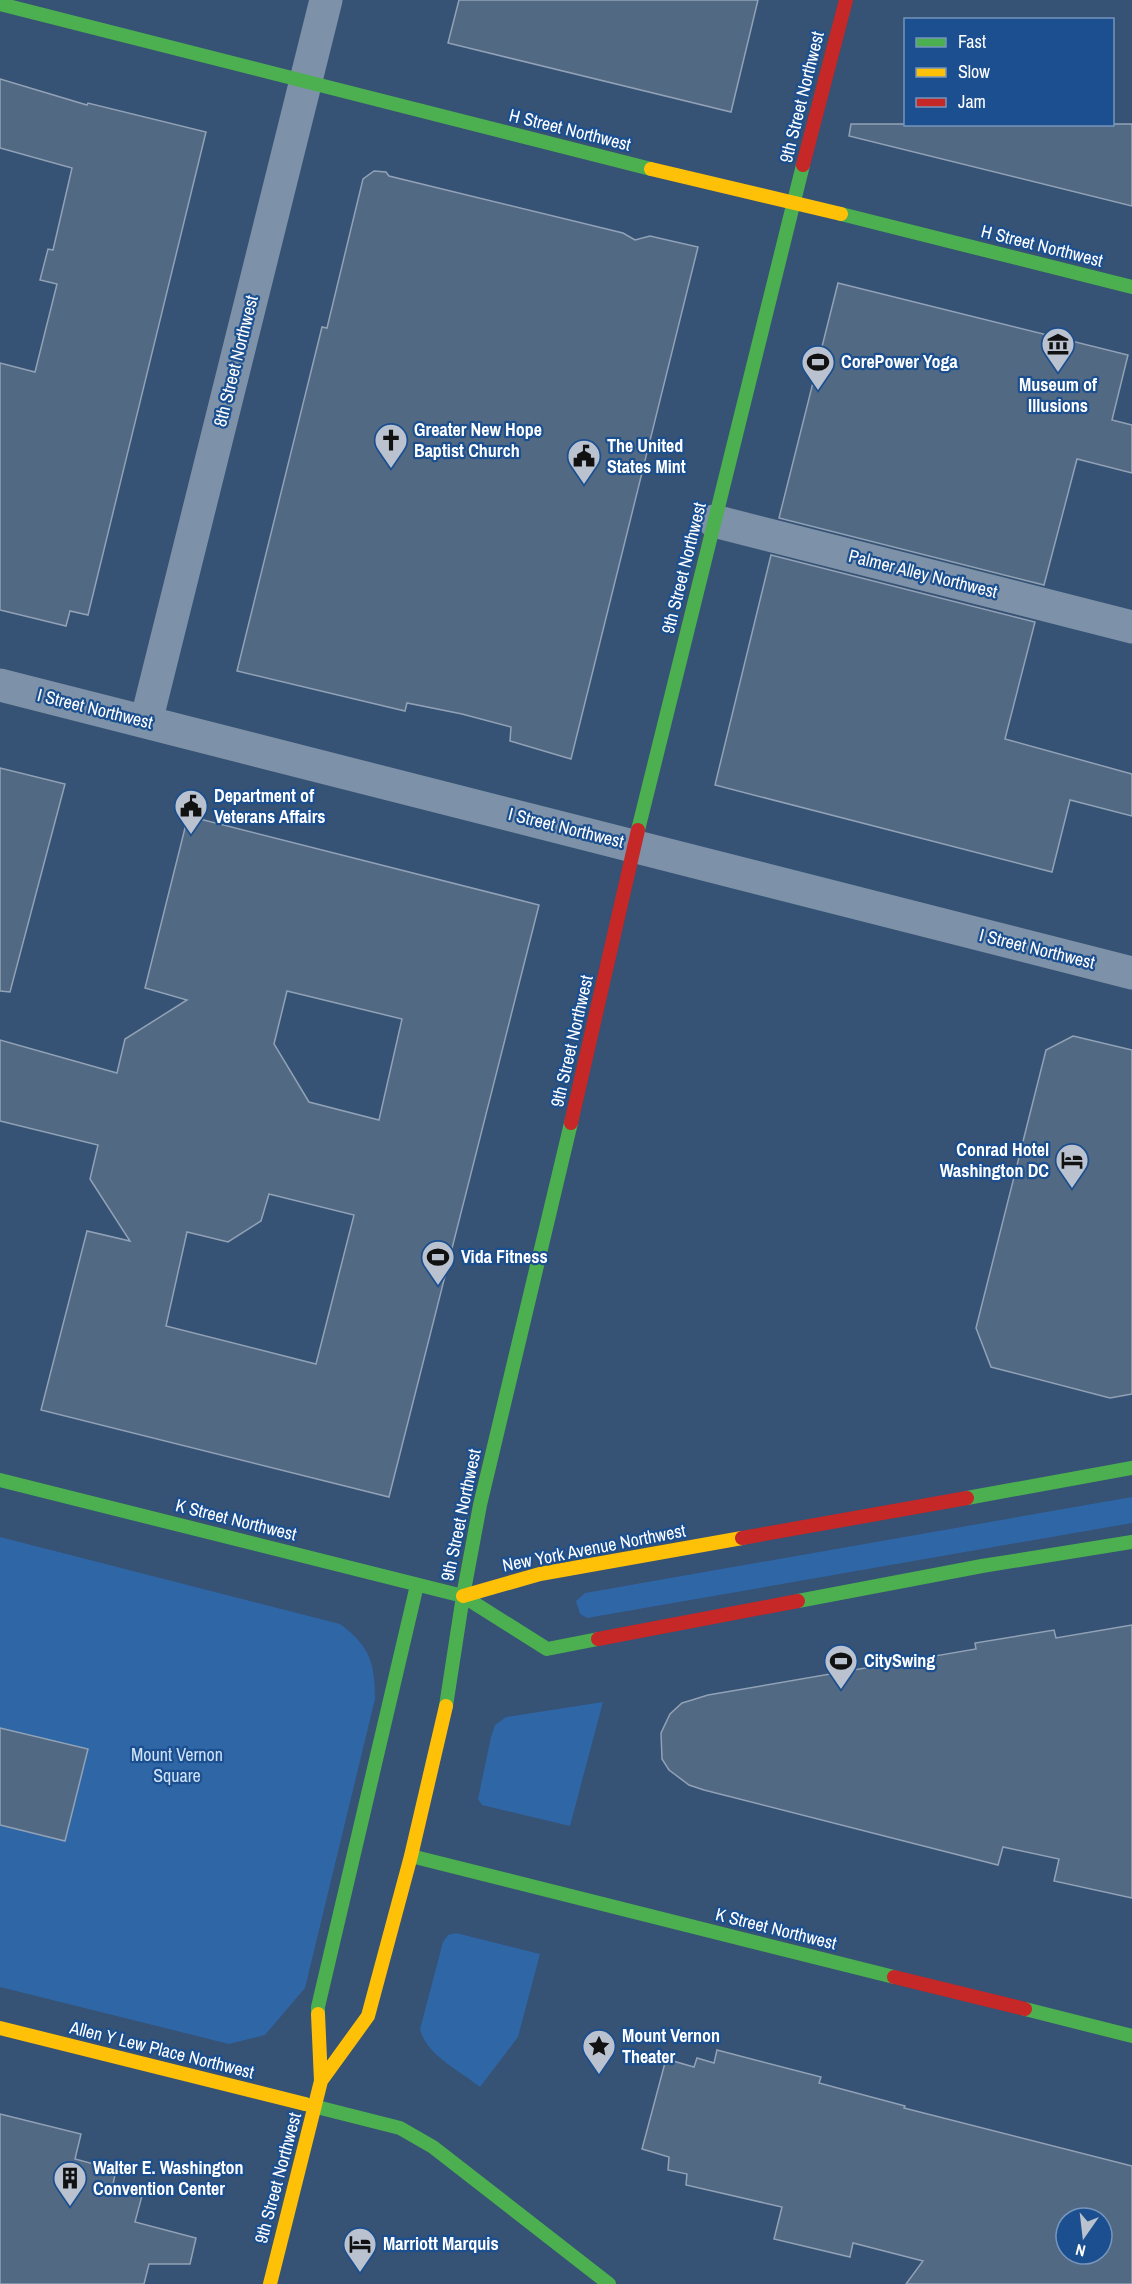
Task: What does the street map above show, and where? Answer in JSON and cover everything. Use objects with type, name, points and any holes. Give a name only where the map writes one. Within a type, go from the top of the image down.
[{"type":"main road","name":"9th Street Northwest","points":[[321,2081],[368,2016],[411,1856],[444,1722],[463,1596],[480,1505],[505,1396],[618,925],[634,846],[793,203],[846,0]]},
{"type":"main road","name":"H Street Northwest","points":[[0,4],[1132,287]]},
{"type":"main road","name":"New York Avenue Northwest","points":[[463,1596],[540,1574],[1132,1468]]},
{"type":"main road","name":"K Street Northwest","points":[[0,1480],[463,1596]]},
{"type":"main road","points":[[463,1596],[547,1649],[981,1566],[1132,1542]]},
{"type":"main road","name":"9th Street Northwest","points":[[270,2284],[321,2081],[318,2007],[417,1585]]},
{"type":"main road","name":"K Street Northwest","points":[[411,1856],[1132,2036]]},
{"type":"main road","name":"Allen Y Lew Place Northwest","points":[[0,2028],[400,2128],[416,2136],[454,2163],[609,2284]]},
{"type":"street","name":"8th Street Northwest","points":[[146,722],[326,0]]},
{"type":"street","name":"Palmer Alley Northwest","points":[[714,521],[1132,627]]},
{"type":"street","name":"I Street Northwest","points":[[0,685],[1132,973]]},
{"type":"green space","points":[[1132,1497],[1132,1523],[587,1618],[580,1614],[576,1601],[585,1593]]},
{"type":"green space","name":"Mount Vernon Square","points":[[0,1537],[340,1624],[358,1640],[369,1656],[374,1675],[375,1699],[305,1988],[265,2035],[229,2044],[0,1987]]},
{"type":"green space","points":[[603,1702],[570,1826],[482,1805],[478,1799],[495,1725],[506,1717]]},
{"type":"green space","points":[[456,1933],[540,1954],[518,2037],[480,2087],[436,2055],[423,2038],[420,2029],[443,1942],[448,1935]]},
{"type":"building","points":[[459,0],[758,0],[731,112],[448,43]]},
{"type":"building","points":[[0,79],[87,105],[88,103],[206,132],[88,615],[70,611],[66,626],[0,610],[0,363],[35,372],[57,284],[40,280],[48,249],[53,250],[72,168],[0,148]]},
{"type":"building","points":[[851,124],[1114,126],[1114,124],[1132,124],[1132,206],[849,136]]},
{"type":"building","points":[[374,171],[386,172],[389,176],[623,233],[635,240],[650,236],[698,247],[571,759],[510,741],[511,727],[462,714],[407,703],[405,711],[237,671],[322,327],[327,328],[363,179]]},
{"type":"building","points":[[838,283],[1128,355],[1112,420],[1132,425],[1132,473],[1077,459],[1044,585],[779,518]]},
{"type":"building","points":[[771,555],[1035,622],[1005,739],[1132,774],[1132,816],[1070,800],[1052,872],[715,785]]},
{"type":"building","points":[[0,768],[65,784],[10,992],[0,991]]},
{"type":"building","points":[[188,816],[539,905],[389,1497],[41,1410],[87,1231],[130,1241],[90,1179],[98,1145],[0,1121],[0,1040],[117,1073],[125,1039],[187,1000],[145,988]],"holes":[[[287,991],[402,1019],[379,1120],[309,1102],[274,1044]],[[269,1194],[354,1215],[316,1364],[166,1326],[187,1232],[228,1242],[261,1221]]]},
{"type":"building","name":"Conrad Hotel Washington DC","points":[[1073,1036],[1132,1050],[1132,1394],[1110,1398],[991,1367],[976,1328],[1046,1050]]},
{"type":"building","points":[[1132,1625],[1132,1898],[1054,1881],[1059,1859],[1003,1847],[998,1865],[704,1790],[689,1785],[669,1770],[662,1759],[661,1733],[670,1714],[682,1703],[708,1695],[976,1649],[975,1643],[1054,1630],[1056,1638]]},
{"type":"building","points":[[0,1728],[88,1749],[65,1841],[0,1825]]},
{"type":"building","points":[[717,2050],[821,2077],[819,2083],[905,2106],[904,2108],[1132,2166],[1132,2284],[906,2284],[923,2261],[853,2243],[850,2257],[774,2239],[782,2207],[686,2185],[687,2174],[668,2170],[669,2157],[642,2149],[666,2059],[694,2067],[697,2058],[714,2063]]},
{"type":"building","name":"Walter E. Washington Convention Center","points":[[0,2114],[81,2134],[75,2159],[116,2170],[112,2189],[143,2192],[135,2222],[196,2238],[190,2264],[149,2264],[144,2284],[0,2284]]},
{"type":"traffic: fast","points":[[0,4],[651,169]]},
{"type":"traffic: fast","points":[[638,830],[803,165]]},
{"type":"traffic: fast","points":[[841,214],[1132,287]]},
{"type":"traffic: fast","points":[[446,1706],[480,1505],[571,1123]]},
{"type":"traffic: fast","points":[[967,1498],[1132,1468]]},
{"type":"traffic: fast","points":[[0,1480],[463,1596],[547,1649],[598,1639]]},
{"type":"traffic: fast","points":[[798,1601],[982,1566],[1132,1542]]},
{"type":"traffic: fast","points":[[318,2014],[417,1585]]},
{"type":"traffic: fast","points":[[411,1856],[894,1977]]},
{"type":"traffic: fast","points":[[1025,2009],[1132,2036]]},
{"type":"traffic: fast","points":[[305,2104],[400,2128],[433,2147],[609,2284]]},
{"type":"traffic: slow","points":[[651,169],[841,214]]},
{"type":"traffic: slow","points":[[463,1596],[540,1574],[742,1538]]},
{"type":"traffic: slow","points":[[321,2081],[368,2016],[411,1856],[446,1706]]},
{"type":"traffic: slow","points":[[270,2284],[321,2081],[318,2014]]},
{"type":"traffic: slow","points":[[0,2028],[305,2104]]},
{"type":"traffic: jam","points":[[803,165],[846,0]]},
{"type":"traffic: jam","points":[[571,1123],[638,830]]},
{"type":"traffic: jam","points":[[742,1538],[967,1498]]},
{"type":"traffic: jam","points":[[598,1639],[798,1601]]},
{"type":"traffic: jam","points":[[894,1977],[1025,2009]]},
{"type":"place","name":"Museum of Illusions","points":[[1058,373]]},
{"type":"place","name":"CorePower Yoga","points":[[818,391]]},
{"type":"place","name":"Greater New Hope Baptist Church","points":[[391,469]]},
{"type":"place","name":"The United States Mint","points":[[584,485]]},
{"type":"place","name":"Department of Veterans Affairs","points":[[191,835]]},
{"type":"place","name":"Conrad Hotel Washington DC","points":[[1072,1189]]},
{"type":"place","name":"Vida Fitness","points":[[438,1286]]},
{"type":"place","name":"CitySwing","points":[[841,1690]]},
{"type":"place","name":"Mount Vernon Theater","points":[[599,2075]]},
{"type":"place","name":"Walter E. Washington Convention Center","points":[[70,2207]]},
{"type":"place","name":"Marriott Marquis","points":[[360,2273]]}]
